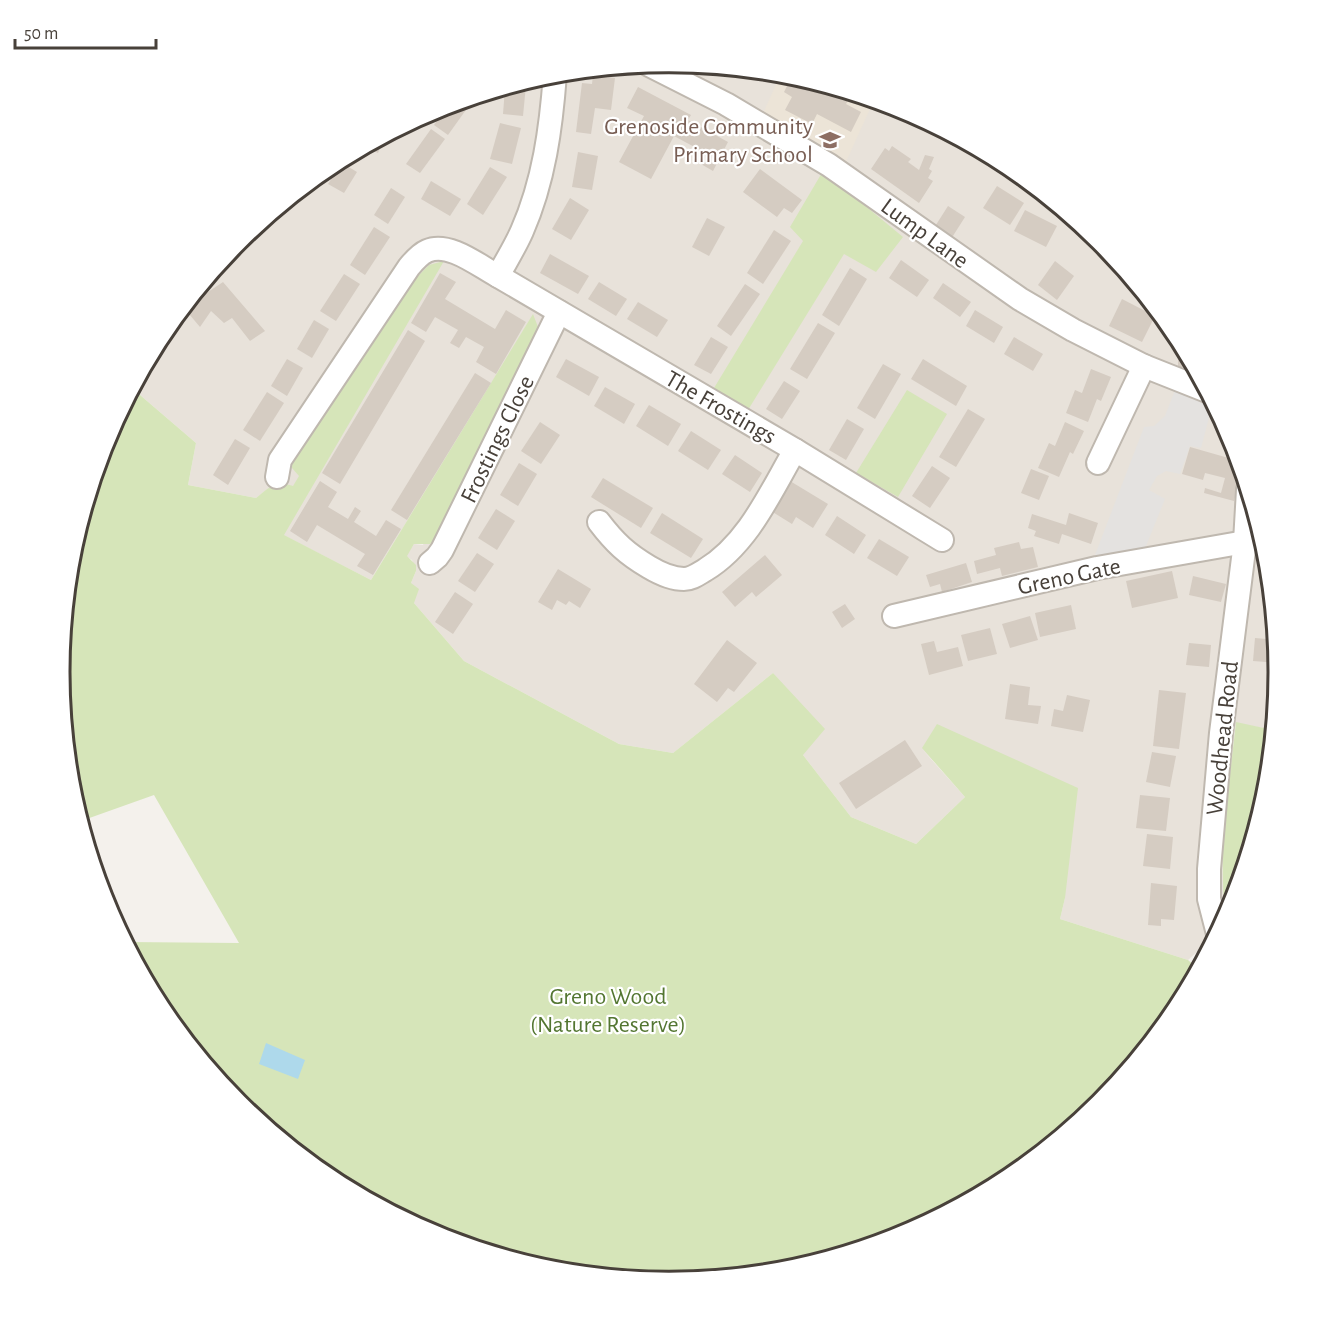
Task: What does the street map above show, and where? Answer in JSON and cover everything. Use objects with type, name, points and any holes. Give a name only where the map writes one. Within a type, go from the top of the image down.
[{"type":"street","name":"Lump Lane","points":[[666,73],[726,104],[829,165],[1020,299],[1072,330],[1144,366],[1196,387]]},
{"type":"street","points":[[498,276],[522,232],[536,194],[552,120],[554,85]]},
{"type":"street","name":"The Frostings","points":[[277,477],[280,460],[409,267],[424,252],[431,249],[444,249],[498,276],[795,450],[942,540]]},
{"type":"street","name":"Frostings Close","points":[[430,563],[442,550],[559,312]]},
{"type":"street","points":[[1098,463],[1144,366]]},
{"type":"street","points":[[599,522],[613,541],[628,555],[672,577],[684,579],[693,577],[731,551],[747,530],[795,450]]},
{"type":"street","name":"Woodhead Road","points":[[1215,920],[1209,899],[1209,869],[1221,733],[1247,513]]},
{"type":"street","name":"Greno Gate","points":[[894,616],[1087,570],[1245,542]]},
{"type":"shaded area","points":[[630,74],[709,74],[748,78],[825,93],[899,119],[934,135],[969,153],[1034,197],[1093,248],[1120,277],[1168,339],[1188,372],[1207,407],[1237,479],[1257,555],[1263,594],[1267,633],[1267,711],[1265,729],[1236,723],[1222,844],[1223,900],[1207,937],[1201,949],[1188,960],[1060,919],[1065,898],[922,749],[965,797],[916,844],[851,817],[803,755],[773,673],[673,753],[619,744],[464,661],[414,603],[411,583],[416,571],[412,560],[406,556],[414,544],[423,545],[533,315],[371,580],[283,535],[443,261],[293,487],[284,483],[274,484],[256,498],[188,485],[196,443],[139,394],[171,339],[194,307],[246,248],[305,197],[370,153],[440,119],[514,93],[591,78]]},
{"type":"shaded area","name":"Grenoside Community Primary School","points":[[776,83],[825,93],[870,108],[845,164],[762,116]]},
{"type":"shaded area","points":[[1175,390],[1205,403],[1210,414],[1201,448],[1190,446],[1180,474],[1166,471],[1157,476],[1149,490],[1165,499],[1144,551],[1095,555],[1144,427],[1154,426],[1165,416]]},
{"type":"green space","points":[[823,171],[903,237],[876,272],[844,254],[748,410],[714,388],[803,241],[790,227]]},
{"type":"green space","name":"Greno Wood (Nature Reserve)","points":[[444,261],[284,535],[371,580],[533,314],[538,327],[534,347],[437,538],[430,544],[414,544],[407,556],[416,565],[411,583],[419,589],[414,603],[464,661],[619,744],[673,753],[773,673],[825,729],[803,755],[851,817],[916,844],[965,797],[922,748],[937,724],[1078,788],[1065,898],[1060,919],[1188,960],[1192,964],[1168,1005],[1145,1037],[1093,1096],[1034,1147],[969,1191],[899,1225],[862,1239],[825,1251],[748,1266],[709,1270],[630,1270],[591,1266],[514,1251],[440,1225],[405,1209],[370,1191],[305,1147],[246,1096],[219,1067],[171,1005],[151,972],[135,942],[239,943],[154,795],[89,818],[82,789],[72,711],[70,672],[72,633],[82,555],[102,479],[116,443],[139,394],[196,443],[188,485],[256,498],[277,484],[293,486],[299,476],[292,468],[291,461],[406,288],[429,265]]},
{"type":"green space","points":[[907,390],[947,414],[898,497],[856,473]]},
{"type":"green space","points":[[1236,722],[1265,728],[1257,789],[1248,827],[1223,900],[1222,844]]},
{"type":"water","points":[[266,1043],[305,1060],[298,1079],[259,1064]]},
{"type":"building","points":[[593,78],[615,78],[611,110],[595,108],[591,134],[576,132],[582,83],[592,84]]},
{"type":"building","points":[[787,85],[825,93],[848,100],[846,104],[861,112],[851,132],[817,114],[812,124],[785,110],[792,97],[784,92]]},
{"type":"building","points":[[638,87],[691,115],[688,120],[728,142],[713,171],[694,160],[700,150],[674,136],[651,179],[619,162],[644,116],[627,108]]},
{"type":"building","points":[[525,91],[523,116],[503,114],[504,96]]},
{"type":"building","points":[[467,109],[448,135],[434,125],[437,120]]},
{"type":"building","points":[[500,123],[521,128],[512,164],[490,159]]},
{"type":"building","points":[[431,129],[445,139],[420,173],[406,164]]},
{"type":"building","points":[[892,146],[911,159],[908,162],[919,170],[925,155],[934,157],[929,169],[932,171],[928,178],[933,181],[919,203],[871,169],[885,148],[889,151]]},
{"type":"building","points":[[578,152],[598,156],[592,190],[572,187]]},
{"type":"building","points":[[348,167],[357,172],[344,193],[328,184],[333,177]]},
{"type":"building","points":[[490,167],[507,177],[483,215],[467,204]]},
{"type":"building","points":[[760,169],[802,200],[792,213],[784,208],[777,217],[743,192]]},
{"type":"building","points":[[431,181],[461,199],[450,216],[421,199]]},
{"type":"building","points":[[997,186],[1024,203],[1010,225],[983,208]]},
{"type":"building","points":[[391,188],[405,197],[388,224],[374,215]]},
{"type":"building","points":[[570,198],[589,210],[571,240],[552,229]]},
{"type":"building","points":[[948,206],[965,217],[951,239],[934,228]]},
{"type":"building","points":[[1025,210],[1057,226],[1046,247],[1014,231]]},
{"type":"building","points":[[707,218],[725,227],[709,256],[692,247]]},
{"type":"building","points":[[374,227],[390,237],[365,275],[350,265]]},
{"type":"building","points":[[774,230],[791,241],[763,284],[747,273]]},
{"type":"building","points":[[550,254],[589,276],[578,294],[540,273]]},
{"type":"building","points":[[901,260],[929,280],[917,297],[889,278]]},
{"type":"building","points":[[1055,261],[1074,276],[1057,300],[1038,285]]},
{"type":"building","points":[[850,268],[867,279],[839,326],[822,315]]},
{"type":"building","points":[[440,273],[456,282],[445,299],[495,329],[506,310],[526,322],[496,374],[476,362],[484,347],[466,337],[459,348],[450,343],[458,330],[435,317],[426,332],[411,323]]},
{"type":"building","points":[[344,274],[360,284],[336,321],[320,311]]},
{"type":"building","points":[[223,282],[265,331],[250,341],[232,318],[224,323],[211,311],[200,327],[189,314],[205,294]]},
{"type":"building","points":[[599,282],[627,299],[616,316],[588,299]]},
{"type":"building","points":[[943,283],[971,302],[960,317],[933,298]]},
{"type":"building","points":[[745,284],[760,294],[731,336],[717,326]]},
{"type":"building","points":[[1122,299],[1149,313],[1154,319],[1142,342],[1109,326]]},
{"type":"building","points":[[638,302],[668,320],[657,337],[627,319]]},
{"type":"building","points":[[975,310],[1003,327],[994,343],[966,326]]},
{"type":"building","points":[[314,320],[329,329],[312,358],[297,349]]},
{"type":"building","points":[[818,323],[835,333],[807,379],[790,369]]},
{"type":"building","points":[[408,330],[425,341],[340,484],[322,473]]},
{"type":"building","points":[[711,337],[728,347],[711,374],[694,365]]},
{"type":"building","points":[[1014,337],[1043,354],[1033,371],[1004,354]]},
{"type":"building","points":[[1178,356],[1185,367],[1178,367]]},
{"type":"building","points":[[287,359],[303,368],[287,396],[271,386]]},
{"type":"building","points":[[566,359],[599,377],[589,396],[556,377]]},
{"type":"building","points":[[923,359],[967,386],[956,406],[911,379]]},
{"type":"building","points":[[883,364],[901,374],[875,419],[857,408]]},
{"type":"building","points":[[1091,369],[1111,377],[1101,401],[1097,399],[1088,422],[1066,413],[1075,390],[1082,393]]},
{"type":"building","points":[[475,373],[491,383],[407,520],[391,510]]},
{"type":"building","points":[[784,381],[800,391],[782,419],[766,409]]},
{"type":"building","points":[[605,387],[635,404],[624,424],[594,406]]},
{"type":"building","points":[[267,392],[284,403],[260,441],[243,430]]},
{"type":"building","points":[[649,405],[681,424],[668,446],[636,426]]},
{"type":"building","points":[[968,409],[985,419],[956,467],[939,457]]},
{"type":"building","points":[[847,419],[864,429],[846,460],[829,450]]},
{"type":"building","points":[[540,422],[560,435],[541,464],[521,451]]},
{"type":"building","points":[[1065,422],[1084,431],[1073,454],[1070,452],[1059,477],[1038,468],[1049,443],[1055,446]]},
{"type":"building","points":[[691,431],[721,450],[708,470],[678,451]]},
{"type":"building","points":[[235,439],[250,448],[228,485],[213,475]]},
{"type":"building","points":[[1190,447],[1229,458],[1238,484],[1234,501],[1204,493],[1205,488],[1221,493],[1225,478],[1205,473],[1203,480],[1182,474]]},
{"type":"building","points":[[735,455],[762,473],[750,492],[722,474]]},
{"type":"building","points":[[519,463],[537,474],[518,506],[500,495]]},
{"type":"building","points":[[932,466],[950,478],[930,508],[912,496]]},
{"type":"building","points":[[1031,469],[1049,476],[1039,500],[1021,493]]},
{"type":"building","points":[[603,478],[653,508],[641,528],[591,497]]},
{"type":"building","points":[[320,481],[337,492],[328,507],[348,519],[355,507],[361,511],[354,522],[376,536],[386,520],[401,529],[373,575],[357,566],[365,554],[317,525],[307,542],[290,531]]},
{"type":"building","points":[[790,481],[828,504],[813,528],[796,517],[792,524],[771,511]]},
{"type":"building","points":[[496,509],[515,521],[497,550],[478,538]]},
{"type":"building","points":[[662,513],[703,539],[691,558],[650,533]]},
{"type":"building","points":[[1069,513],[1098,523],[1091,544],[1062,534],[1059,544],[1034,536],[1036,531],[1028,528],[1032,514],[1066,525]]},
{"type":"building","points":[[837,516],[866,535],[854,554],[825,535]]},
{"type":"building","points":[[879,539],[909,557],[897,576],[867,558]]},
{"type":"building","points":[[1019,542],[1021,549],[1033,547],[1038,567],[1002,576],[1000,568],[977,574],[974,561],[996,555],[994,548]]},
{"type":"building","points":[[477,553],[494,564],[475,592],[458,581]]},
{"type":"building","points":[[765,555],[782,575],[756,597],[752,592],[735,607],[722,592]]},
{"type":"building","points":[[966,563],[972,582],[942,592],[940,584],[930,587],[926,575]]},
{"type":"building","points":[[558,569],[591,589],[580,608],[569,601],[566,605],[557,600],[552,610],[538,602]]},
{"type":"building","points":[[1172,571],[1178,598],[1132,608],[1126,581]]},
{"type":"building","points":[[1193,576],[1226,584],[1221,602],[1189,595]]},
{"type":"building","points":[[455,592],[473,604],[453,634],[435,622]]},
{"type":"building","points":[[845,604],[855,619],[842,628],[832,612]]},
{"type":"building","points":[[1071,605],[1076,629],[1040,637],[1035,613]]},
{"type":"building","points":[[1030,616],[1038,640],[1010,648],[1002,624]]},
{"type":"building","points":[[990,628],[997,654],[968,661],[961,635]]},
{"type":"building","points":[[1255,638],[1267,639],[1268,662],[1253,661]]},
{"type":"building","points":[[727,640],[757,663],[734,692],[728,688],[717,702],[694,684]]},
{"type":"building","points":[[934,641],[937,652],[958,647],[963,666],[929,675],[921,644]]},
{"type":"building","points":[[1189,643],[1211,645],[1209,667],[1186,665]]},
{"type":"building","points":[[1010,684],[1030,687],[1028,705],[1041,706],[1038,724],[1005,719]]},
{"type":"building","points":[[1159,690],[1186,693],[1179,749],[1153,746]]},
{"type":"building","points":[[1067,695],[1090,700],[1083,732],[1051,726],[1054,709],[1063,711]]},
{"type":"building","points":[[905,740],[922,766],[856,809],[839,783]]},
{"type":"building","points":[[1152,752],[1176,756],[1170,787],[1146,782]]},
{"type":"building","points":[[1140,795],[1170,798],[1166,831],[1136,828]]},
{"type":"building","points":[[1147,834],[1173,837],[1170,869],[1143,866]]},
{"type":"building","points":[[1151,883],[1177,886],[1174,920],[1161,919],[1161,926],[1148,925]]},
{"type":"place","name":"Grenoside Community Primary School","points":[[830,140]]}]
